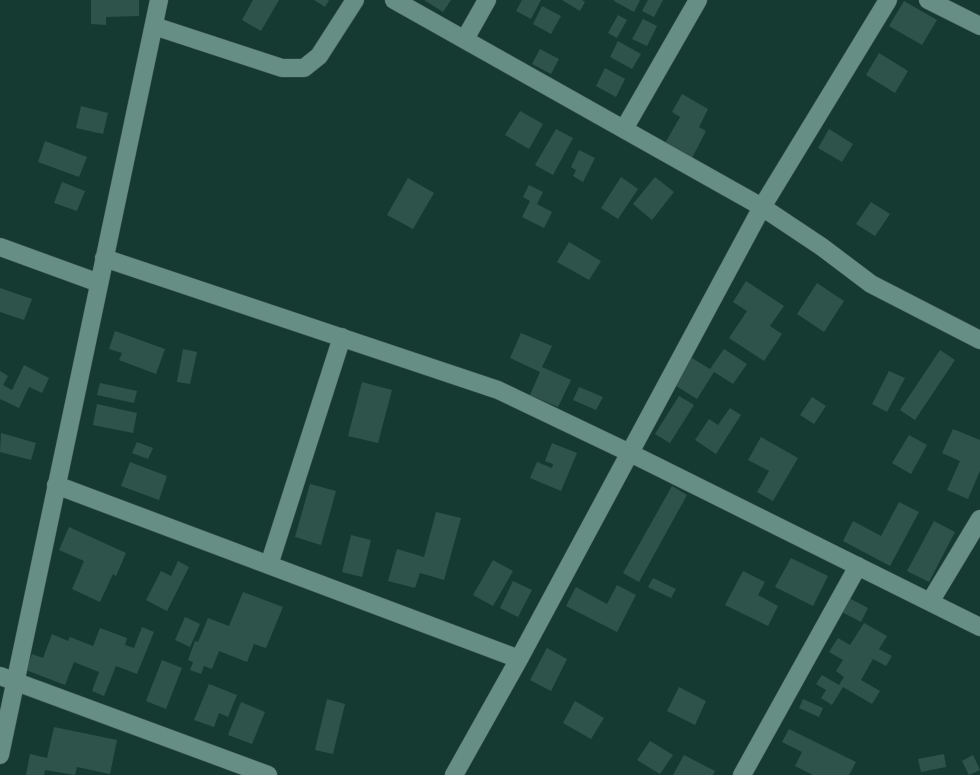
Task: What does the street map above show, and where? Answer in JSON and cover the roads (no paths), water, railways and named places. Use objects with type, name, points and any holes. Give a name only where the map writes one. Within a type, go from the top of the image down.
[{"type":"street","points":[[0,755],[7,679],[56,485],[159,0]]},
{"type":"street","points":[[154,26],[282,68],[304,68],[319,56],[355,0]]},
{"type":"street","points":[[394,0],[762,207],[822,247],[871,284],[980,340]]},
{"type":"street","points":[[465,40],[487,0]]},
{"type":"street","points":[[624,129],[698,0]]},
{"type":"street","points":[[454,775],[519,659],[762,207],[888,0]]},
{"type":"street","points":[[928,0],[980,26]]},
{"type":"street","points":[[0,247],[99,283]]},
{"type":"street","points":[[104,258],[498,390],[630,453],[980,627]]},
{"type":"street","points":[[269,565],[342,338]]},
{"type":"street","points":[[56,485],[519,659]]},
{"type":"street","points":[[930,602],[980,519]]},
{"type":"street","points":[[742,775],[858,566]]},
{"type":"street","points":[[7,679],[268,775]]}]
